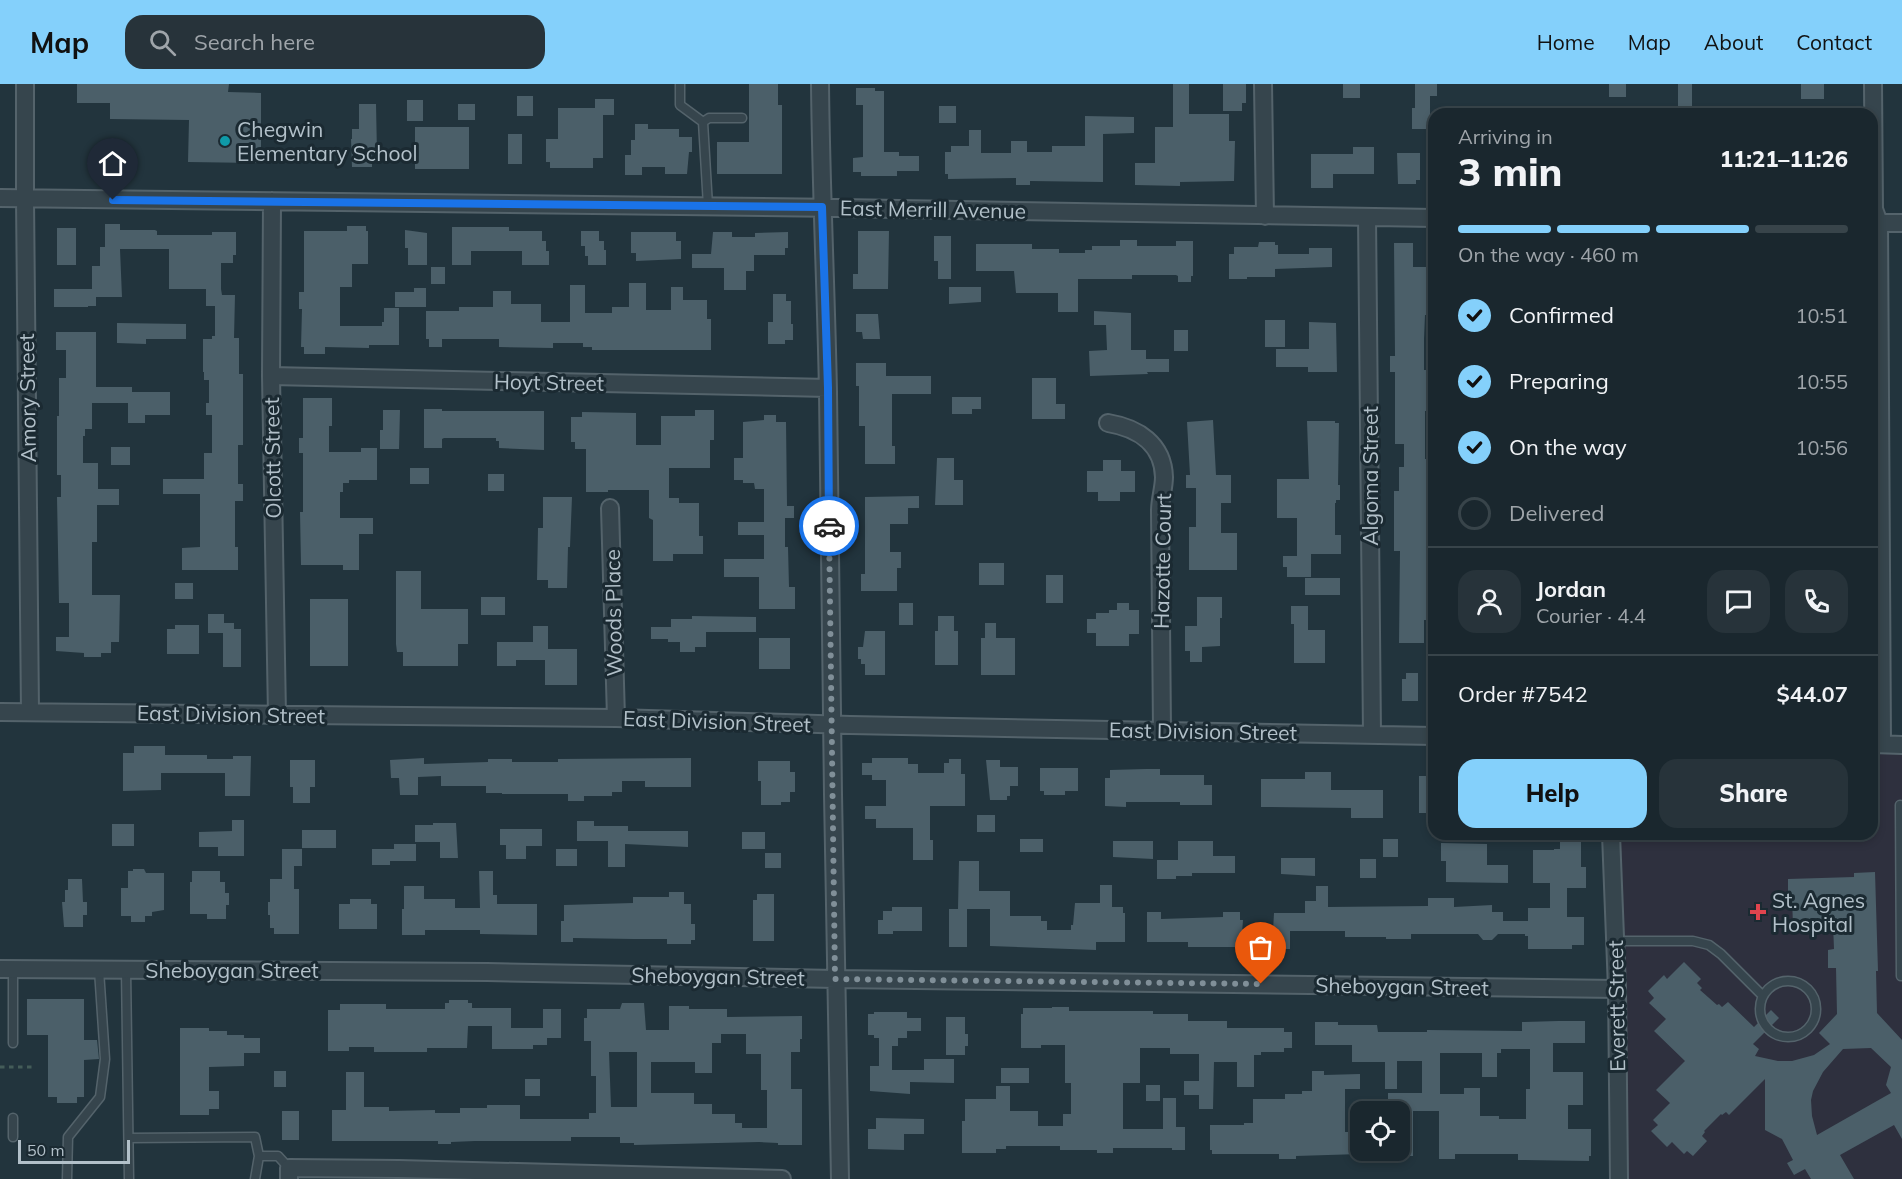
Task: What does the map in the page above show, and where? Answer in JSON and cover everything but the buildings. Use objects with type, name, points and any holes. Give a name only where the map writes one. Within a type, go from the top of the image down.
[{"type":"street","name":"Amory Street","points":[[25,84],[30,712]]},
{"type":"street","points":[[820,84],[828,388],[831,724],[840,1179]]},
{"type":"street","points":[[1263,84],[1265,216]]},
{"type":"street","points":[[1873,84],[1873,108]]},
{"type":"street","name":"East Merrill Avenue","points":[[0,198],[822,207],[1428,218]]},
{"type":"street","name":"Olcott Street","points":[[272,201],[271,376],[277,715]]},
{"type":"street","name":"Algoma Street","points":[[1368,217],[1372,735]]},
{"type":"street","points":[[1878,223],[1902,223]]},
{"type":"street","name":"Hoyt Street","points":[[271,376],[828,388]]},
{"type":"street","name":"Hazotte Court","points":[[1108,423],[1145,436],[1158,453],[1163,468],[1164,483],[1160,511],[1162,730]]},
{"type":"street","name":"Woods Place","points":[[610,508],[615,718]]},
{"type":"street","name":"East Division Street","points":[[0,712],[615,718],[1428,736]]},
{"type":"street","points":[[1878,744],[1902,745]]},
{"type":"street","name":"Everett Street","points":[[1611,840],[1617,989],[1619,1179]]},
{"type":"street","name":"Sheboygan Street","points":[[6,969],[476,972],[1617,989]]},
{"type":"street","points":[[289,1174],[782,1179]]},
{"type":"lane","points":[[680,84],[680,105],[704,122]]},
{"type":"lane","points":[[704,122],[709,118],[742,118]]},
{"type":"lane","points":[[704,122],[708,206]]},
{"type":"lane","points":[[1900,805],[1901,976]]},
{"type":"lane","points":[[1615,941],[1693,941],[1709,945],[1763,996]]},
{"type":"lane","points":[[6,969],[13,1043]]},
{"type":"lane","points":[[67,1179],[68,1137],[100,1097],[105,1059],[99,970]]},
{"type":"lane","points":[[126,970],[129,1179]]},
{"type":"lane","points":[[1783,981],[1801,983],[1814,997],[1817,1006],[1816,1016],[1806,1032],[1797,1036],[1778,1036],[1770,1031],[1760,1014],[1763,996],[1775,984],[1783,981]]},
{"type":"lane","points":[[13,1118],[13,1137]]},
{"type":"lane","points":[[129,1138],[255,1137],[259,1156],[255,1179]]},
{"type":"lane","points":[[259,1156],[278,1156],[289,1174]]},
{"type":"path","points":[[0,1067],[34,1067]]},
{"type":"shaded area","name":"St. Agnes Hospital","points":[[1878,744],[1902,745],[1902,1179],[1619,1179],[1611,840],[1878,840]]},
{"type":"way so far","points":[[829,526],[835,979],[1261,984]]},
{"type":"place","name":"Chegwin Elementary School","points":[[225,141]]},
{"type":"place","name":"St. Agnes Hospital","points":[[1758,912]]},
{"type":"route","points":[[113,200],[822,207],[828,388],[829,526]]}]
